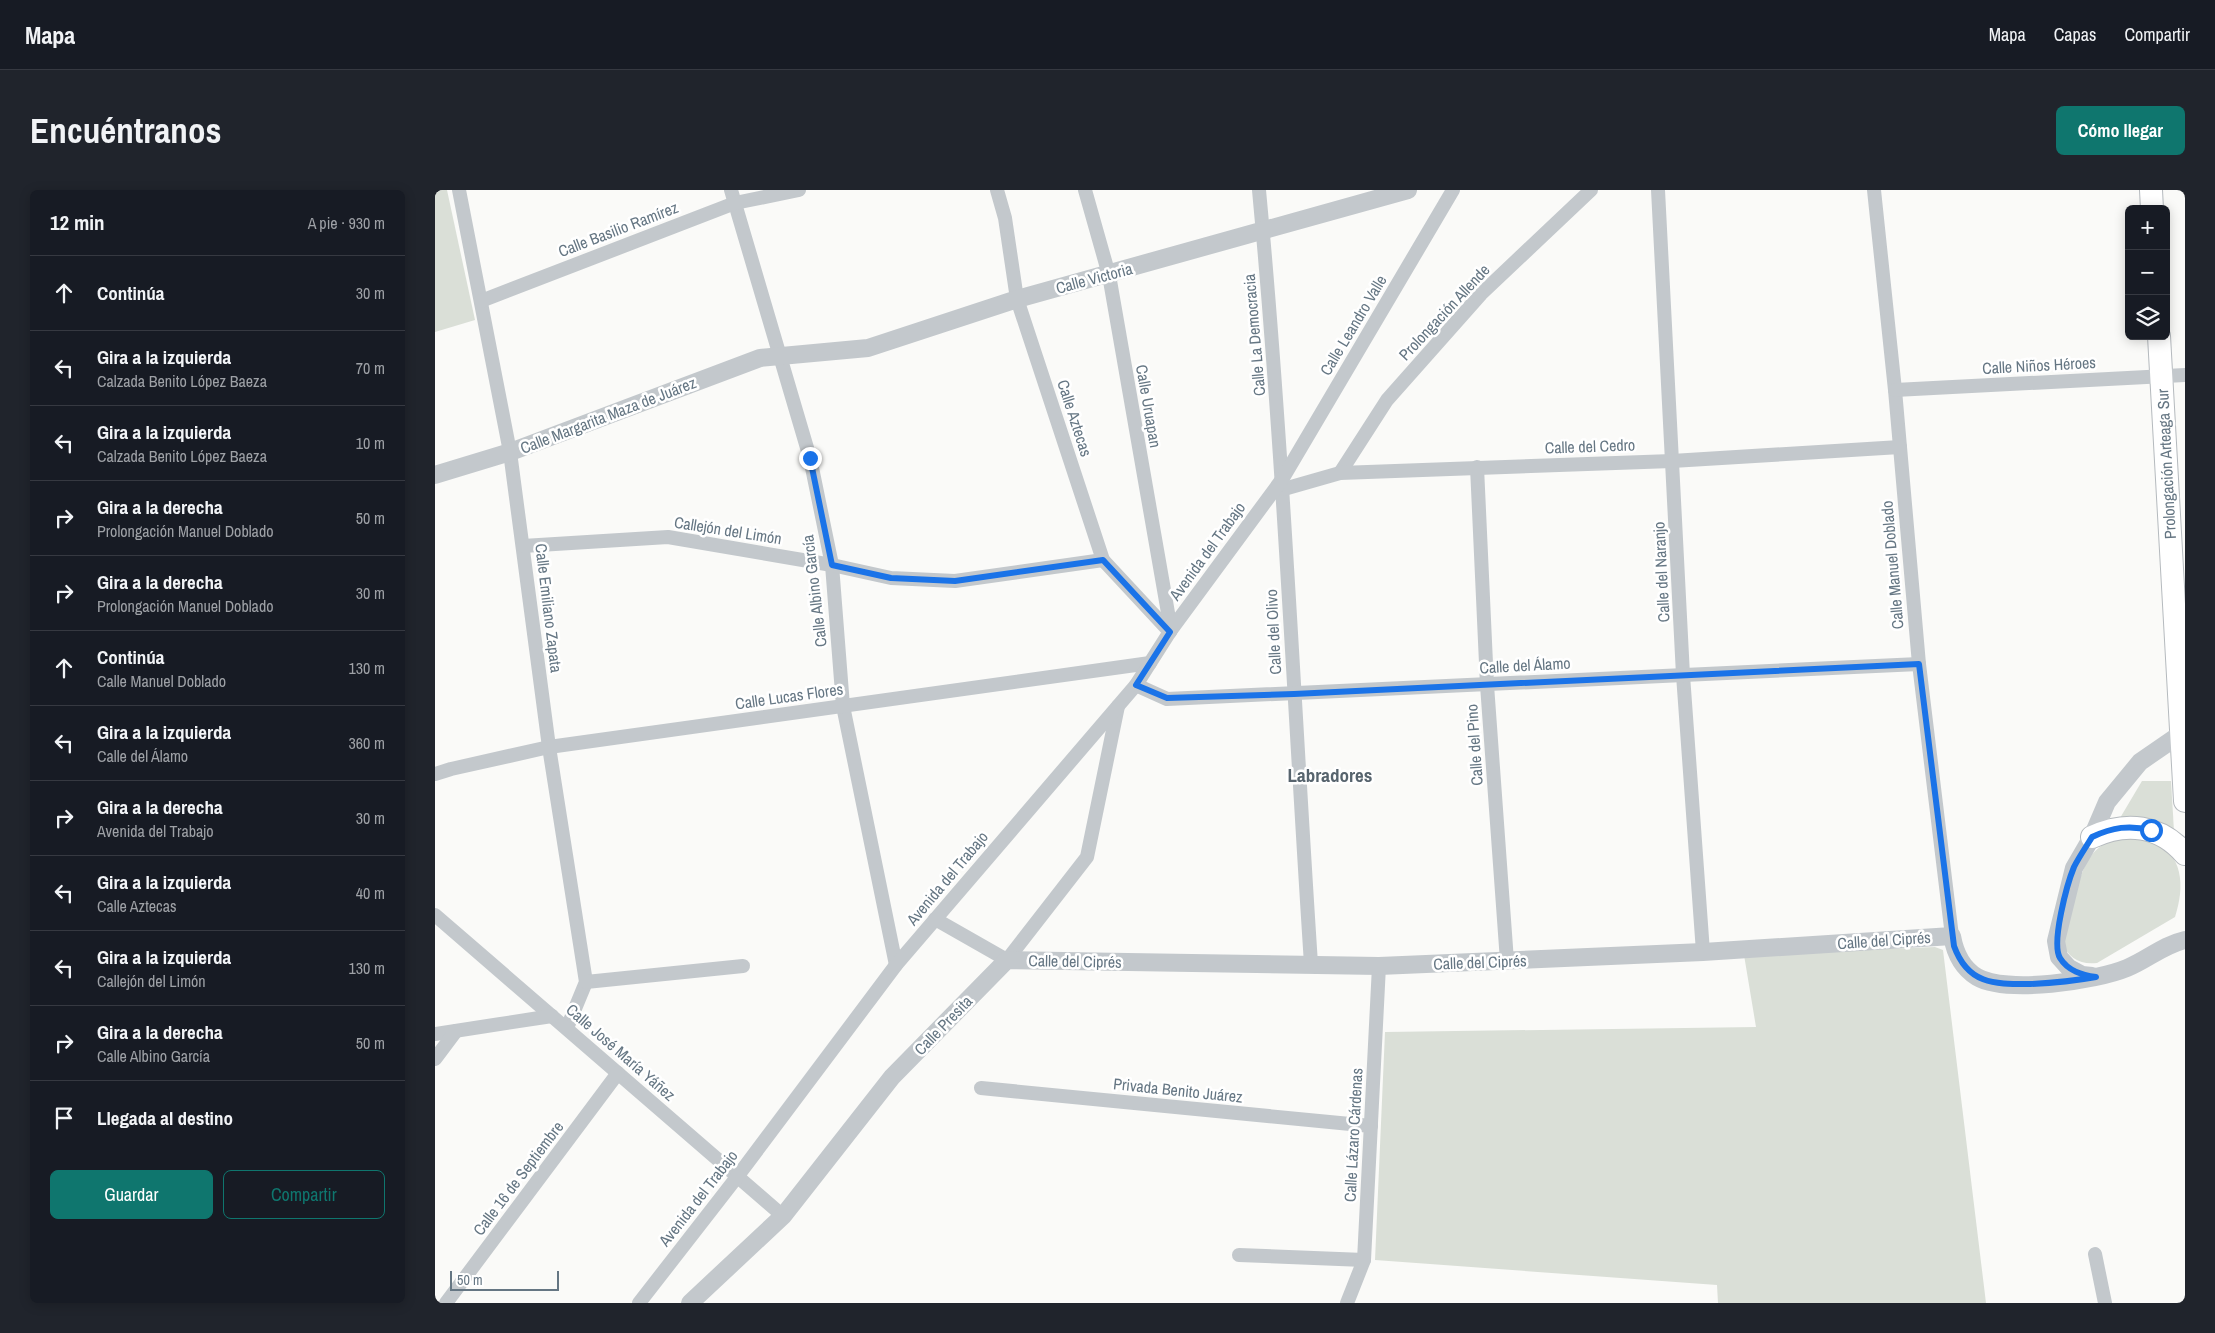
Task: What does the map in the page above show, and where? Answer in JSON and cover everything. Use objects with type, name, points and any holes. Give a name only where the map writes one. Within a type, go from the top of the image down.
[{"type":"main road","points":[[2151,190],[2152,205]]},
{"type":"main road","name":"Prolongación Arteaga Sur","points":[[2159,340],[2183,732],[2185,800]]},
{"type":"main road","points":[[2092,837],[2121,827],[2137,827],[2151,830],[2166,837],[2185,854]]},
{"type":"street","name":"Calle Emiliano Zapata","points":[[459,190],[510,452],[549,747],[587,982]]},
{"type":"street","name":"Calle Basilio Ramírez","points":[[481,300],[733,196],[799,190]]},
{"type":"street","name":"Calle Aztecas","points":[[997,190],[1005,218],[1017,299],[1103,560],[1170,631]]},
{"type":"street","name":"Calle Uruapan","points":[[1085,190],[1109,275],[1170,631]]},
{"type":"street","name":"Calle La Democracia","points":[[1259,190],[1283,484]]},
{"type":"street","name":"Calle Victoria","points":[[780,356],[868,348],[1017,299],[1109,275],[1408,190]]},
{"type":"street","name":"Calle Leandro Valle","points":[[1283,484],[1453,190]]},
{"type":"street","name":"Prolongación Allende","points":[[1340,472],[1387,400],[1475,301],[1591,190]]},
{"type":"street","name":"Calle del Naranjo","points":[[1658,190],[1683,675],[1703,952]]},
{"type":"street","name":"Calle Manuel Doblado","points":[[1873,190],[1895,390],[1919,664],[1952,936]]},
{"type":"street","name":"Calle Albino García","points":[[733,196],[810,458],[832,565],[843,706],[896,965]]},
{"type":"street","name":"Calle Margarita Maza de Juárez","points":[[435,474],[510,452],[760,358],[780,356]]},
{"type":"street","name":"Calle Niños Héroes","points":[[1895,390],[2185,375]]},
{"type":"street","name":"Calle del Cedro","points":[[1283,484],[1340,472],[1672,461],[1900,447]]},
{"type":"street","name":"Calle del Pino","points":[[1477,467],[1487,685],[1507,961]]},
{"type":"street","name":"Avenida del Trabajo","points":[[639,1303],[737,1177],[896,965],[1136,685],[1170,631],[1283,484]]},
{"type":"street","name":"Calle del Olivo","points":[[1283,484],[1311,964]]},
{"type":"street","name":"Callejón del Limón","points":[[523,546],[668,537],[832,565],[891,578],[955,581],[1103,560]]},
{"type":"street","name":"Calle Lucas Flores","points":[[435,774],[451,768],[549,747],[1150,662]]},
{"type":"street","name":"Calle del Álamo","points":[[1136,685],[1167,698],[1294,694],[1919,664]]},
{"type":"street","name":"Calle Presita","points":[[690,1303],[783,1216],[892,1077],[1007,960],[1087,857],[1118,706]]},
{"type":"street","points":[[2096,977],[2082,975],[2069,968],[2059,957],[2056,941],[2074,868],[2092,837],[2107,802],[2140,762],[2183,732]]},
{"type":"street","name":"Calle José María Yáñez","points":[[435,915],[783,1216]]},
{"type":"street","points":[[935,919],[1007,960]]},
{"type":"street","points":[[1952,936],[1958,956],[1970,972],[1985,981],[2003,984],[2065,983],[2096,977],[2127,969],[2171,944],[2185,940]]},
{"type":"street","name":"Calle del Ciprés","points":[[1007,960],[1379,966],[1703,952],[1952,936]]},
{"type":"street","points":[[567,1028],[587,982],[743,966]]},
{"type":"street","name":"Calle Lázaro Cárdenas","points":[[1347,1303],[1364,1260],[1379,966]]},
{"type":"street","points":[[435,1034],[552,1016]]},
{"type":"street","points":[[435,1059],[456,1030]]},
{"type":"street","name":"Calle 16 de Septiembre","points":[[446,1303],[618,1073]]},
{"type":"street","name":"Privada Benito Juárez","points":[[981,1088],[1371,1126]]},
{"type":"street","points":[[2095,1254],[2105,1303]]},
{"type":"street","points":[[1239,1255],[1364,1260]]},
{"type":"shaded area","points":[[435,190],[447,190],[475,320],[435,332]]},
{"type":"shaded area","points":[[2142,781],[2171,781],[2174,831],[2120,818]]},
{"type":"shaded area","points":[[2123,836],[2150,839],[2170,853],[2179,872],[2180,883],[2180,894],[2175,917],[2097,963],[2085,963],[2071,956],[2062,942],[2082,875],[2085,866],[2095,851],[2102,845]]},
{"type":"shaded area","points":[[1935,947],[1943,950],[1986,1303],[1718,1303],[1717,1285],[1375,1260],[1385,1032],[1756,1027],[1744,955]]},
{"type":"district","name":"Labradores","points":[[1330,775]]},
{"type":"route","points":[[810,458],[832,565],[891,578],[955,581],[1103,560],[1170,632],[1136,685],[1167,698],[1294,694],[1919,664],[1954,946],[1958,956],[1970,972],[1985,981],[2003,984],[2065,983],[2096,977],[2082,975],[2069,968],[2059,957],[2056,941],[2074,868],[2092,837],[2106,830],[2121,827],[2137,827],[2151,830]]}]
